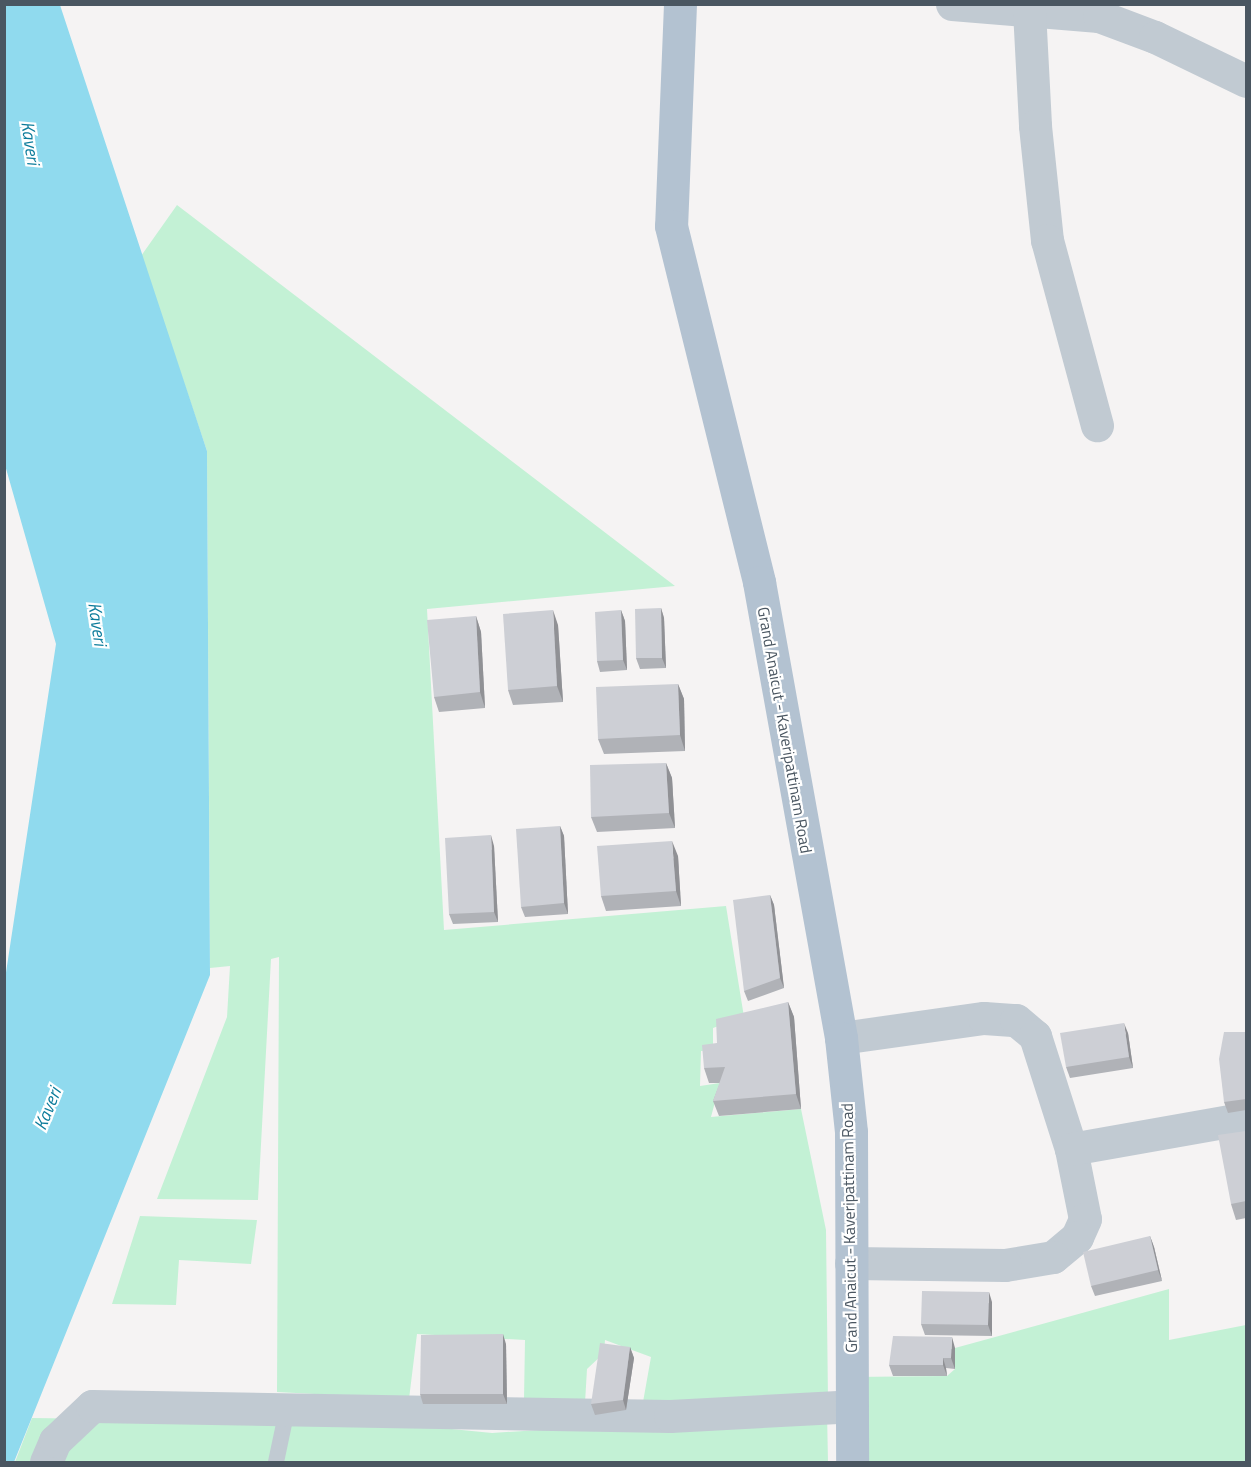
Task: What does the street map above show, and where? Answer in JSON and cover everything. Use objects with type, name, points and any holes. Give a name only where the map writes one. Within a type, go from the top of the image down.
[{"type":"main road","name":"Grand Anaicut - Kaveripattinam Road","points":[[680,4],[671,226],[759,582],[841,1038],[851,1132],[852,1462]]},
{"type":"street","points":[[952,4],[1099,16],[1155,37],[1246,81]]},
{"type":"street","points":[[1029,10],[1035,126],[1047,240],[1097,425]]},
{"type":"street","points":[[841,1038],[984,1018],[1016,1020],[1035,1036],[1071,1149],[1085,1219],[1077,1237],[1053,1257],[1005,1265],[851,1263]]},
{"type":"street","points":[[1071,1149],[1246,1118]]},
{"type":"street","points":[[46,1462],[55,1441],[92,1406],[669,1416],[852,1406]]},
{"type":"lane","points":[[276,1462],[287,1410]]},
{"type":"green space","points":[[177,205],[675,586],[427,609],[444,930],[726,906],[744,1017],[713,1028],[713,1050],[701,1051],[700,1086],[720,1083],[711,1117],[801,1109],[826,1230],[828,1400],[643,1402],[651,1357],[605,1340],[604,1353],[587,1369],[585,1403],[524,1399],[525,1340],[417,1334],[409,1399],[277,1392],[279,957],[271,959],[258,1200],[157,1199],[227,1017],[230,966],[210,968],[207,451],[141,256]]},
{"type":"green space","points":[[140,1216],[257,1220],[251,1264],[179,1260],[176,1305],[112,1304]]},
{"type":"green space","points":[[1169,1289],[1169,1340],[1246,1325],[1246,1462],[855,1462],[851,1377],[947,1376],[955,1369],[955,1348]]},
{"type":"green space","points":[[827,1412],[828,1462],[15,1462],[32,1418],[391,1423],[492,1433]]},
{"type":"water","name":"Kaveri","points":[[5,4],[60,5],[207,451],[210,975],[14,1462],[4,1462],[5,979],[56,644],[5,465]]},
{"type":"building","points":[[661,608],[662,658],[636,658],[635,609]]},
{"type":"building","points":[[553,610],[557,686],[508,690],[503,614]]},
{"type":"building","points":[[621,610],[623,660],[597,661],[595,612]]},
{"type":"building","points":[[476,616],[480,692],[434,697],[427,620]]},
{"type":"building","points":[[678,684],[680,735],[598,739],[596,687]]},
{"type":"building","points":[[666,763],[669,813],[591,817],[590,765]]},
{"type":"building","points":[[560,826],[564,903],[521,907],[516,829]]},
{"type":"building","points":[[491,835],[494,912],[449,914],[445,838]]},
{"type":"building","points":[[672,841],[676,891],[601,896],[597,846]]},
{"type":"building","points":[[770,895],[780,978],[744,991],[733,900]]},
{"type":"building","points":[[788,1002],[796,1094],[713,1101],[725,1067],[704,1068],[702,1045],[717,1043],[716,1019]]},
{"type":"building","points":[[1124,1023],[1129,1057],[1066,1067],[1060,1033]]},
{"type":"building","points":[[1224,1032],[1246,1032],[1246,1099],[1224,1102],[1219,1059]]},
{"type":"building","points":[[1246,1131],[1246,1201],[1231,1204],[1218,1135]]},
{"type":"building","points":[[1150,1236],[1158,1270],[1091,1286],[1083,1252]]},
{"type":"building","points":[[922,1291],[989,1292],[988,1325],[921,1324]]},
{"type":"building","points":[[503,1334],[503,1394],[420,1394],[421,1335]]},
{"type":"building","points":[[893,1336],[952,1337],[951,1358],[943,1358],[943,1365],[889,1365]]},
{"type":"building","points":[[600,1343],[630,1347],[623,1400],[591,1404]]}]
